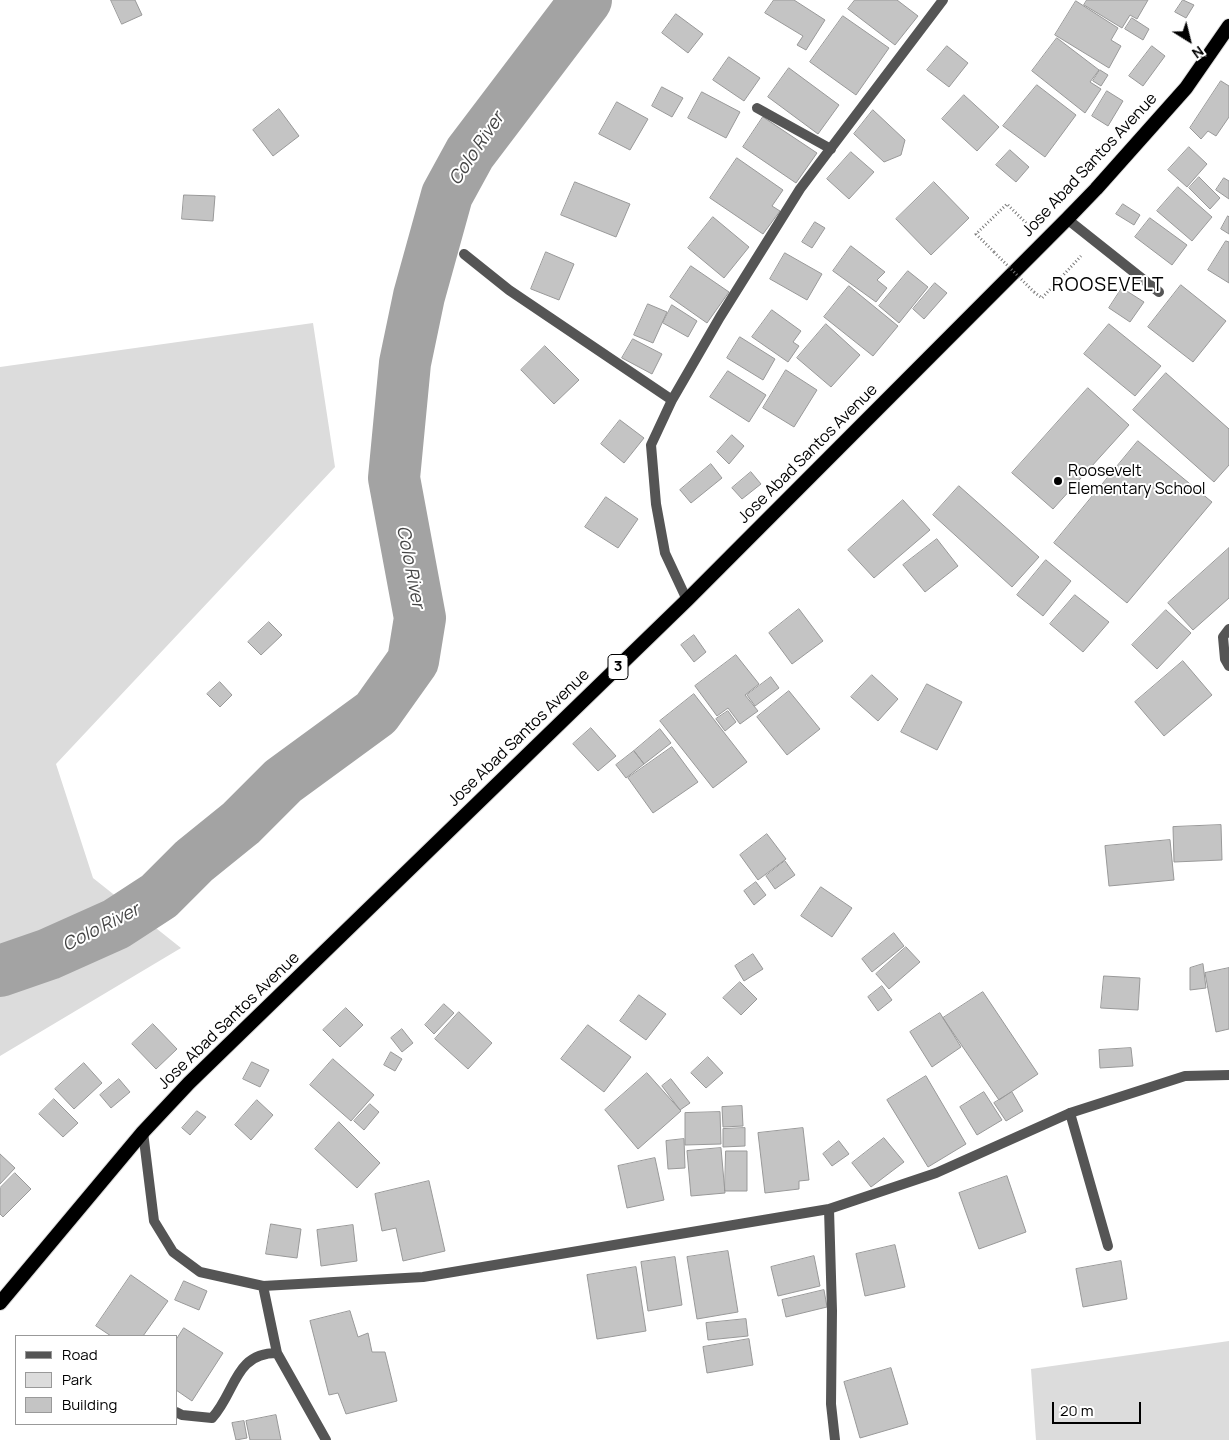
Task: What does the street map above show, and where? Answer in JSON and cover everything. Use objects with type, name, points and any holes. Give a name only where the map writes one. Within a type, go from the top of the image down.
[{"type":"highway","name":"Jose Abad Santos Avenue","points":[[0,1303],[143,1132],[189,1083],[687,600],[1067,219],[1186,88],[1229,26]]},
{"type":"street","points":[[687,600],[665,553],[656,504],[651,445],[672,400],[724,310],[800,189],[943,0]]},
{"type":"street","points":[[757,108],[831,149]]},
{"type":"street","points":[[1067,219],[1159,292]]},
{"type":"street","points":[[464,254],[509,290],[672,400]]},
{"type":"street","points":[[1229,629],[1223,637],[1225,659],[1229,666]]},
{"type":"street","points":[[143,1132],[154,1221],[174,1252],[200,1272],[263,1286],[424,1277],[829,1209],[936,1173],[1070,1113],[1184,1076],[1229,1075]]},
{"type":"street","points":[[1070,1113],[1108,1246]]},
{"type":"street","points":[[829,1209],[832,1311],[830,1404],[834,1440]]},
{"type":"street","points":[[263,1286],[277,1353],[326,1440]]},
{"type":"street","points":[[178,1413],[188,1416],[212,1418],[221,1408],[240,1368],[264,1353],[277,1353]]},
{"type":"path","points":[[1044,242],[1007,204],[976,234],[1042,298],[1095,240]]},
{"type":"green space","points":[[313,323],[335,467],[56,764],[93,878],[181,948],[0,1056],[0,367]]},
{"type":"green space","points":[[1229,1341],[1229,1440],[1036,1440],[1031,1369]]},
{"type":"building","points":[[111,0],[135,0],[142,15],[122,24]]},
{"type":"building","points":[[774,0],[794,0],[825,20],[806,50],[797,45],[803,36],[765,13]]},
{"type":"building","points":[[855,0],[897,0],[918,16],[895,45],[848,9]]},
{"type":"building","points":[[1087,0],[1148,0],[1137,19],[1130,15],[1122,28],[1084,5]]},
{"type":"building","points":[[1183,0],[1194,5],[1186,18],[1175,12]]},
{"type":"building","points":[[1076,1],[1118,28],[1111,40],[1121,46],[1109,68],[1055,35]]},
{"type":"building","points":[[676,14],[703,34],[688,53],[662,33]]},
{"type":"building","points":[[843,16],[889,48],[856,95],[810,62]]},
{"type":"building","points":[[1132,18],[1149,29],[1143,40],[1125,29]]},
{"type":"building","points":[[1057,38],[1099,70],[1090,82],[1101,89],[1085,113],[1032,71]]},
{"type":"building","points":[[947,46],[968,63],[949,87],[927,70]]},
{"type":"building","points":[[1152,46],[1165,56],[1143,86],[1129,76]]},
{"type":"building","points":[[729,57],[760,78],[744,101],[713,80]]},
{"type":"building","points":[[789,68],[839,105],[818,134],[768,97]]},
{"type":"building","points":[[1100,70],[1108,75],[1101,86],[1093,81]]},
{"type":"building","points":[[1221,81],[1229,86],[1229,117],[1216,136],[1208,131],[1201,139],[1190,128]]},
{"type":"building","points":[[1037,85],[1076,115],[1045,157],[1003,126]]},
{"type":"building","points":[[662,87],[683,98],[672,117],[652,106]]},
{"type":"building","points":[[1107,91],[1123,101],[1108,126],[1092,116]]},
{"type":"building","points":[[702,92],[740,112],[726,138],[688,118]]},
{"type":"building","points":[[964,95],[999,127],[977,151],[942,119]]},
{"type":"building","points":[[617,102],[648,119],[630,150],[599,134]]},
{"type":"building","points":[[279,109],[299,136],[273,156],[253,130]]},
{"type":"building","points":[[873,110],[905,140],[901,155],[884,162],[854,134]]},
{"type":"building","points":[[763,117],[817,153],[796,183],[743,147]]},
{"type":"building","points":[[1189,147],[1207,164],[1187,187],[1168,170]]},
{"type":"building","points":[[1010,150],[1029,167],[1016,182],[996,165]]},
{"type":"building","points":[[851,152],[874,172],[849,199],[827,179]]},
{"type":"building","points":[[737,158],[783,190],[772,206],[780,211],[763,234],[710,198]]},
{"type":"building","points":[[1199,177],[1220,198],[1210,209],[1189,188]]},
{"type":"building","points":[[1224,178],[1229,181],[1229,199],[1216,190]]},
{"type":"building","points":[[575,182],[630,204],[616,237],[561,215]]},
{"type":"building","points":[[934,182],[969,218],[931,255],[896,219]]},
{"type":"building","points":[[1178,187],[1212,217],[1192,241],[1157,211]]},
{"type":"building","points":[[184,195],[215,196],[213,221],[182,219]]},
{"type":"building","points":[[1123,204],[1140,215],[1134,225],[1116,214]]},
{"type":"building","points":[[713,217],[749,247],[724,278],[688,248]]},
{"type":"building","points":[[1229,217],[1229,234],[1221,229]]},
{"type":"building","points":[[1150,218],[1187,245],[1172,265],[1135,237]]},
{"type":"building","points":[[815,222],[825,228],[812,248],[802,242]]},
{"type":"building","points":[[1226,241],[1229,242],[1229,283],[1208,270]]},
{"type":"building","points":[[851,246],[885,272],[877,280],[887,288],[876,302],[833,271]]},
{"type":"building","points":[[546,252],[574,264],[559,300],[531,289]]},
{"type":"building","points":[[785,253],[822,274],[807,300],[770,279]]},
{"type":"building","points":[[691,266],[729,292],[707,323],[670,297]]},
{"type":"building","points":[[908,271],[928,287],[899,323],[879,306]]},
{"type":"building","points":[[935,283],[947,293],[924,319],[913,309]]},
{"type":"building","points":[[1181,285],[1226,321],[1193,362],[1148,327]]},
{"type":"building","points":[[849,286],[898,326],[873,356],[824,317]]},
{"type":"building","points":[[1122,288],[1144,302],[1130,322],[1109,308]]},
{"type":"building","points":[[648,304],[667,312],[653,343],[634,335]]},
{"type":"building","points":[[672,305],[697,321],[688,337],[663,323]]},
{"type":"building","points":[[772,310],[801,331],[793,342],[799,346],[788,362],[752,337]]},
{"type":"building","points":[[826,324],[860,355],[831,387],[797,358]]},
{"type":"building","points":[[1109,324],[1161,366],[1135,396],[1084,354]]},
{"type":"building","points":[[740,337],[775,359],[763,380],[727,358]]},
{"type":"building","points":[[633,339],[662,354],[652,374],[622,358]]},
{"type":"building","points":[[545,346],[579,380],[554,404],[521,370]]},
{"type":"building","points":[[786,370],[817,390],[794,427],[763,408]]},
{"type":"building","points":[[728,371],[766,395],[749,422],[710,397]]},
{"type":"building","points":[[1166,373],[1229,429],[1229,465],[1214,482],[1133,410]]},
{"type":"building","points":[[1088,388],[1129,425],[1053,509],[1012,473]]},
{"type":"building","points":[[620,420],[644,438],[624,463],[601,444]]},
{"type":"building","points":[[732,435],[744,446],[729,464],[717,452]]},
{"type":"building","points":[[1138,441],[1212,502],[1127,603],[1054,543]]},
{"type":"building","points":[[711,464],[722,478],[691,503],[680,490]]},
{"type":"building","points":[[751,472],[761,484],[742,499],[732,488]]},
{"type":"building","points":[[959,486],[1039,557],[1012,587],[933,515]]},
{"type":"building","points":[[606,497],[638,519],[618,548],[585,527]]},
{"type":"building","points":[[903,500],[930,530],[874,578],[848,550]]},
{"type":"building","points":[[937,539],[958,566],[925,592],[903,565]]},
{"type":"building","points":[[1229,548],[1229,598],[1193,630],[1168,603]]},
{"type":"building","points":[[1046,560],[1071,581],[1043,616],[1017,595]]},
{"type":"building","points":[[1075,595],[1109,622],[1083,652],[1050,624]]},
{"type":"building","points":[[799,609],[823,641],[792,664],[769,633]]},
{"type":"building","points":[[1166,610],[1191,633],[1157,669],[1132,645]]},
{"type":"building","points":[[269,622],[282,635],[261,655],[248,642]]},
{"type":"building","points":[[694,635],[706,652],[694,662],[681,645]]},
{"type":"building","points":[[736,655],[759,684],[745,695],[758,711],[740,724],[728,708],[717,716],[695,686]]},
{"type":"building","points":[[1183,661],[1212,695],[1164,736],[1135,702]]},
{"type":"building","points":[[872,675],[898,699],[878,721],[851,697]]},
{"type":"building","points":[[771,677],[779,688],[755,706],[747,695]]},
{"type":"building","points":[[220,682],[232,695],[220,707],[207,694]]},
{"type":"building","points":[[927,684],[962,702],[937,750],[901,732]]},
{"type":"building","points":[[789,691],[820,729],[787,755],[757,717]]},
{"type":"building","points":[[694,694],[747,762],[713,788],[660,721]]},
{"type":"building","points":[[728,711],[736,722],[725,731],[716,719]]},
{"type":"building","points":[[591,728],[616,756],[598,771],[573,744]]},
{"type":"building","points":[[660,729],[671,743],[644,764],[634,751]]},
{"type":"building","points":[[672,747],[698,782],[653,813],[628,778]]},
{"type":"building","points":[[634,751],[644,764],[626,778],[616,765]]},
{"type":"building","points":[[1221,825],[1222,860],[1174,862],[1173,827]]},
{"type":"building","points":[[767,834],[786,859],[758,880],[740,855]]},
{"type":"building","points":[[1170,840],[1174,880],[1109,886],[1105,846]]},
{"type":"building","points":[[785,861],[795,875],[775,889],[766,876]]},
{"type":"building","points":[[756,882],[766,895],[754,905],[744,891]]},
{"type":"building","points":[[821,887],[852,908],[832,937],[801,916]]},
{"type":"building","points":[[894,933],[904,946],[872,972],[862,959]]},
{"type":"building","points":[[906,947],[920,962],[889,989],[876,974]]},
{"type":"building","points":[[753,954],[763,969],[744,981],[735,966]]},
{"type":"building","points":[[1203,964],[1206,988],[1190,990],[1190,968]]},
{"type":"building","points":[[1229,968],[1229,1029],[1216,1032],[1205,973]]},
{"type":"building","points":[[1104,976],[1140,978],[1138,1010],[1101,1008]]},
{"type":"building","points":[[740,982],[757,999],[741,1015],[723,998]]},
{"type":"building","points":[[882,986],[892,1000],[878,1011],[868,997]]},
{"type":"building","points":[[983,992],[1038,1074],[999,1100],[943,1018]]},
{"type":"building","points":[[639,995],[666,1014],[646,1040],[620,1021]]},
{"type":"building","points":[[444,1004],[454,1013],[434,1034],[425,1025]]},
{"type":"building","points":[[346,1008],[363,1025],[340,1047],[323,1030]]},
{"type":"building","points":[[459,1012],[492,1043],[468,1069],[435,1039]]},
{"type":"building","points":[[940,1013],[961,1047],[932,1067],[910,1032]]},
{"type":"building","points":[[153,1024],[177,1049],[156,1069],[132,1044]]},
{"type":"building","points":[[588,1025],[631,1057],[604,1092],[561,1059]]},
{"type":"building","points":[[402,1029],[413,1043],[402,1052],[391,1038]]},
{"type":"building","points":[[1131,1048],[1133,1066],[1100,1068],[1099,1050]]},
{"type":"building","points":[[391,1052],[402,1059],[395,1071],[384,1065]]},
{"type":"building","points":[[708,1057],[723,1073],[706,1088],[691,1073]]},
{"type":"building","points":[[333,1059],[374,1095],[351,1121],[310,1085]]},
{"type":"building","points":[[252,1062],[269,1070],[260,1087],[243,1079]]},
{"type":"building","points":[[84,1063],[102,1083],[74,1109],[55,1089]]},
{"type":"building","points":[[647,1073],[681,1111],[638,1149],[605,1110]]},
{"type":"building","points":[[926,1076],[966,1144],[928,1167],[887,1100]]},
{"type":"building","points":[[119,1079],[130,1092],[111,1108],[100,1095]]},
{"type":"building","points":[[671,1079],[690,1103],[680,1110],[662,1086]]},
{"type":"building","points":[[984,1092],[1002,1120],[977,1135],[960,1107]]},
{"type":"building","points":[[1012,1092],[1023,1111],[1006,1121],[994,1103]]},
{"type":"building","points":[[54,1099],[78,1123],[63,1137],[39,1114]]},
{"type":"building","points":[[257,1100],[273,1115],[251,1140],[235,1125]]},
{"type":"building","points":[[370,1104],[379,1112],[364,1130],[354,1121]]},
{"type":"building","points":[[742,1106],[743,1126],[723,1127],[722,1107]]},
{"type":"building","points":[[197,1111],[206,1117],[190,1135],[182,1128]]},
{"type":"building","points":[[720,1112],[721,1144],[685,1145],[685,1113]]},
{"type":"building","points":[[339,1122],[380,1163],[357,1188],[315,1149]]},
{"type":"building","points":[[745,1128],[745,1146],[723,1147],[723,1129]]},
{"type":"building","points":[[803,1128],[809,1180],[799,1181],[799,1189],[765,1193],[758,1133]]},
{"type":"building","points":[[884,1138],[904,1162],[871,1187],[852,1163]]},
{"type":"building","points":[[684,1139],[685,1168],[668,1169],[666,1141]]},
{"type":"building","points":[[839,1141],[849,1154],[832,1166],[823,1154]]},
{"type":"building","points":[[721,1148],[725,1193],[691,1196],[687,1151]]},
{"type":"building","points":[[726,1151],[747,1151],[747,1191],[725,1191]]},
{"type":"building","points":[[0,1154],[15,1168],[0,1184]]},
{"type":"building","points":[[655,1158],[664,1200],[627,1208],[618,1166]]},
{"type":"building","points":[[15,1173],[31,1189],[3,1217],[0,1214],[0,1188]]},
{"type":"building","points":[[1007,1176],[1026,1232],[979,1249],[959,1193]]},
{"type":"building","points":[[429,1181],[445,1251],[403,1261],[396,1228],[382,1231],[375,1194]]},
{"type":"building","points":[[271,1224],[301,1229],[297,1258],[266,1254]]},
{"type":"building","points":[[353,1225],[357,1261],[321,1266],[317,1230]]},
{"type":"building","points":[[895,1245],[905,1287],[865,1296],[856,1254]]},
{"type":"building","points":[[728,1251],[738,1312],[697,1319],[687,1257]]},
{"type":"building","points":[[814,1256],[820,1286],[778,1296],[771,1267]]},
{"type":"building","points":[[675,1257],[682,1305],[648,1311],[641,1262]]},
{"type":"building","points":[[1121,1261],[1127,1299],[1083,1307],[1076,1269]]},
{"type":"building","points":[[636,1267],[646,1331],[597,1339],[587,1275]]},
{"type":"building","points":[[131,1275],[168,1301],[144,1335],[110,1335],[96,1326]]},
{"type":"building","points":[[184,1281],[207,1291],[199,1310],[175,1300]]},
{"type":"building","points":[[824,1290],[827,1307],[786,1317],[782,1300]]},
{"type":"building","points":[[350,1311],[358,1337],[368,1333],[372,1352],[385,1352],[397,1401],[346,1414],[338,1393],[329,1395],[310,1321]]},
{"type":"building","points":[[746,1319],[748,1336],[708,1340],[706,1323]]},
{"type":"building","points":[[184,1328],[223,1353],[192,1401],[178,1391],[178,1337]]},
{"type":"building","points":[[749,1339],[753,1365],[707,1373],[703,1347]]},
{"type":"building","points":[[891,1368],[908,1424],[860,1438],[844,1382]]},
{"type":"building","points":[[276,1415],[281,1440],[250,1440],[246,1421]]},
{"type":"building","points":[[244,1421],[247,1438],[236,1440],[232,1423]]},
{"type":"waterway","name":"Colo River","points":[[0,971],[49,954],[116,924],[159,896],[194,861],[241,823],[283,781],[376,713],[413,661],[420,618],[394,478],[405,363],[419,296],[447,195],[470,153],[586,0]]},
{"type":"place","name":"Roosevelt Elementary School","points":[[1058,481]]},
{"type":"district","name":"ROOSEVELT","points":[[1108,286]]}]
